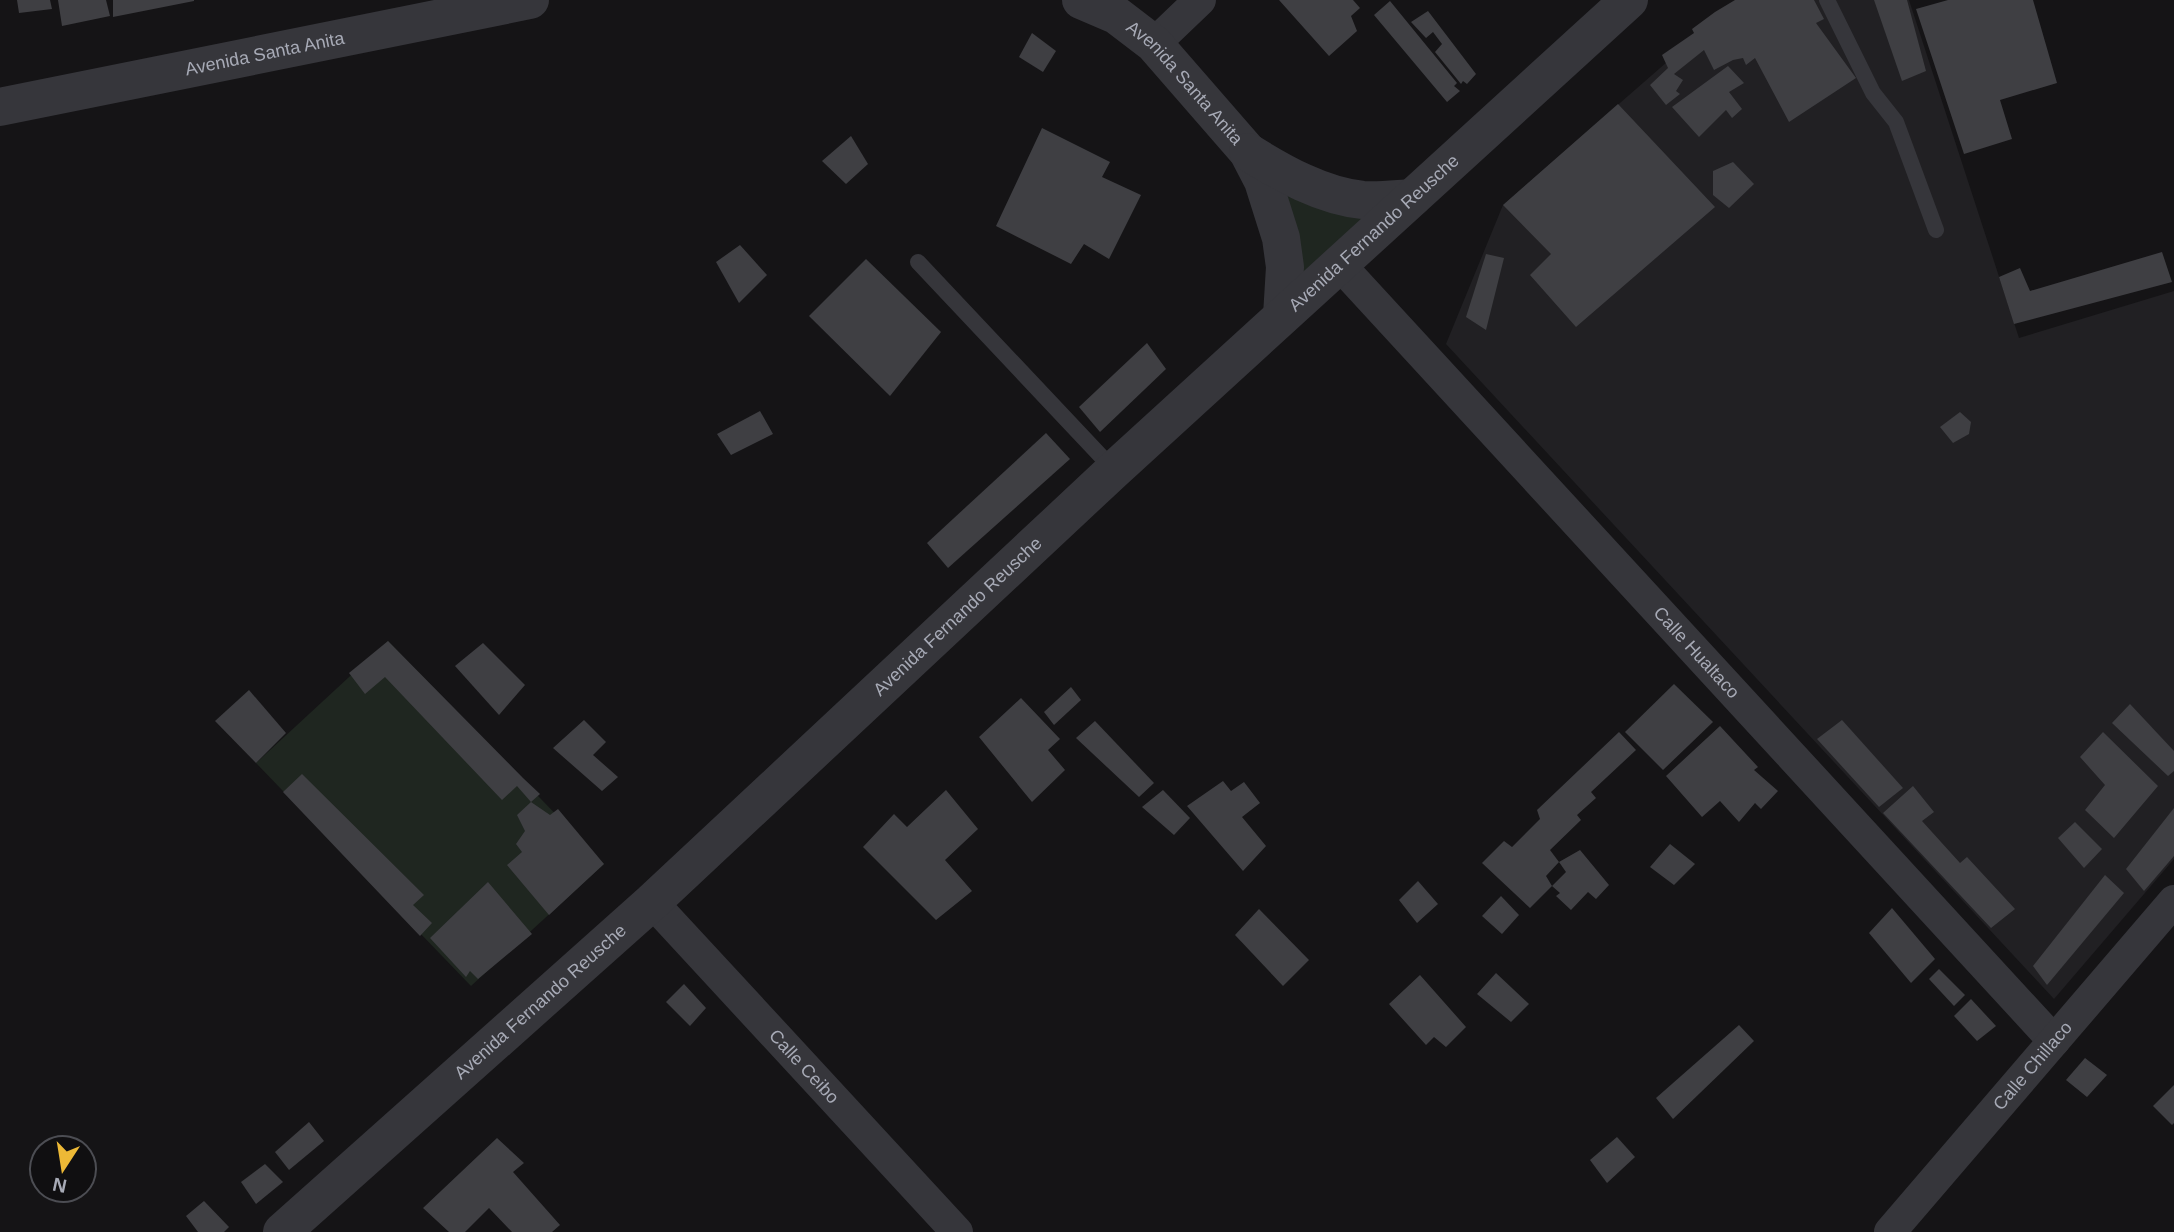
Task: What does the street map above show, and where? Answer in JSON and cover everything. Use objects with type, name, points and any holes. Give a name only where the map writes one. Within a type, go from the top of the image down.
[{"type":"street","name":"Avenida Santa Anita","points":[[0,107],[530,0]]},
{"type":"street","name":"Avenida Santa Anita","points":[[1081,0],[1115,15],[1154,44],[1248,152],[1264,181],[1281,238],[1285,267],[1282,316]]},
{"type":"street","points":[[1154,44],[1199,0]]},
{"type":"street","name":"Avenida Fernando Reusche","points":[[282,1232],[652,902],[1114,470],[1629,0]]},
{"type":"street","name":"Avenida Santa Anita","points":[[1248,152],[1273,167],[1331,193],[1360,200],[1412,198]]},
{"type":"street","name":"Calle Hualtaco","points":[[1339,264],[2054,1041]]},
{"type":"street","name":"Calle Chillaco","points":[[1890,1232],[2174,901]]},
{"type":"street","name":"Calle Ceibo","points":[[652,902],[957,1232]]},
{"type":"lane","points":[[1827,0],[1873,93],[1896,122],[1936,230]]},
{"type":"lane","points":[[918,262],[1114,470]]},
{"type":"shaded area","points":[[1738,0],[1909,0],[2019,338],[2174,291],[2174,859],[2054,999],[1446,344],[1503,205]]},
{"type":"shaded area","points":[[1279,193],[1372,219],[1303,279]]},
{"type":"shaded area","points":[[388,641],[604,864],[471,986],[256,763]]},
{"type":"building","points":[[17,0],[50,0],[52,9],[19,13]]},
{"type":"building","points":[[58,0],[106,0],[110,16],[62,26]]},
{"type":"building","points":[[113,0],[194,0],[194,1],[113,17]]},
{"type":"building","points":[[1279,0],[1353,0],[1360,8],[1351,16],[1357,31],[1329,56]]},
{"type":"building","points":[[1735,0],[1814,0],[1824,19],[1816,23],[1856,78],[1789,122],[1755,58],[1746,65],[1743,58],[1733,60],[1714,70],[1704,50],[1674,74],[1683,80],[1676,91],[1680,94],[1666,105],[1650,85],[1668,68],[1662,55],[1694,33],[1692,29]]},
{"type":"building","points":[[1874,0],[1907,0],[1926,71],[1902,81]]},
{"type":"building","points":[[1948,0],[2033,0],[2057,83],[2000,100],[2012,139],[1964,154],[1916,9]]},
{"type":"building","points":[[1390,1],[1457,83],[1454,86],[1460,91],[1447,102],[1374,15]]},
{"type":"building","points":[[1428,11],[1476,74],[1467,84],[1463,81],[1461,84],[1435,52],[1442,44],[1433,32],[1426,38],[1411,22]]},
{"type":"building","points":[[1032,33],[1056,51],[1043,72],[1019,57]]},
{"type":"building","points":[[1728,66],[1744,83],[1729,92],[1742,109],[1732,118],[1726,110],[1699,137],[1672,107]]},
{"type":"building","points":[[1618,104],[1715,207],[1576,327],[1530,275],[1551,254],[1503,205]]},
{"type":"building","points":[[1042,128],[1110,162],[1102,177],[1141,195],[1109,259],[1084,244],[1071,264],[996,226]]},
{"type":"building","points":[[851,136],[868,164],[846,184],[822,161]]},
{"type":"building","points":[[1733,162],[1754,184],[1729,208],[1713,195],[1713,171]]},
{"type":"building","points":[[740,245],[767,275],[739,303],[716,262]]},
{"type":"building","points":[[2162,252],[2172,282],[2014,324],[1999,277],[2020,268],[2030,291]]},
{"type":"building","points":[[1486,254],[1504,258],[1486,330],[1466,317]]},
{"type":"building","points":[[866,259],[941,332],[890,396],[809,316]]},
{"type":"building","points":[[1147,343],[1166,369],[1100,432],[1079,407]]},
{"type":"building","points":[[760,411],[773,434],[731,455],[717,434]]},
{"type":"building","points":[[1960,412],[1971,422],[1969,434],[1953,443],[1940,427]]},
{"type":"building","points":[[1046,433],[1070,459],[948,568],[927,543]]},
{"type":"building","points":[[388,641],[540,794],[531,802],[517,786],[502,800],[385,677],[365,694],[349,673]]},
{"type":"building","points":[[483,643],[525,685],[499,715],[455,666]]},
{"type":"building","points":[[1674,684],[1713,722],[1663,770],[1625,732]]},
{"type":"building","points":[[1071,687],[1081,700],[1054,725],[1044,712]]},
{"type":"building","points":[[249,690],[286,733],[256,763],[215,721]]},
{"type":"building","points":[[1021,698],[1060,739],[1048,750],[1065,770],[1032,802],[979,737]]},
{"type":"building","points":[[2130,704],[2174,751],[2174,771],[2168,776],[2112,723]]},
{"type":"building","points":[[584,720],[606,742],[593,755],[618,777],[602,791],[553,748]]},
{"type":"building","points":[[1842,720],[1903,788],[1879,807],[1817,739]]},
{"type":"building","points":[[1095,721],[1154,783],[1139,797],[1076,738]]},
{"type":"building","points":[[1720,726],[1758,767],[1754,770],[1778,791],[1761,809],[1755,803],[1739,822],[1720,801],[1702,817],[1666,776]]},
{"type":"building","points":[[1619,732],[1636,750],[1591,792],[1596,798],[1577,815],[1581,820],[1550,850],[1559,862],[1546,876],[1552,886],[1530,908],[1482,863],[1504,841],[1512,847],[1540,819],[1537,810]]},
{"type":"building","points":[[2103,732],[2158,786],[2114,838],[2085,810],[2105,785],[2080,757]]},
{"type":"building","points":[[302,774],[424,895],[413,905],[432,923],[420,936],[283,792]]},
{"type":"building","points":[[1223,781],[1231,791],[1244,782],[1260,803],[1242,817],[1266,846],[1243,871],[1187,806]]},
{"type":"building","points":[[1913,786],[1934,812],[1922,821],[1960,863],[1967,857],[2015,909],[1991,928],[1883,813]]},
{"type":"building","points":[[946,790],[978,829],[945,860],[972,891],[936,920],[863,847],[894,814],[907,827]]},
{"type":"building","points":[[1163,790],[1190,818],[1174,835],[1142,807]]},
{"type":"building","points":[[531,802],[550,815],[558,809],[604,864],[549,915],[507,865],[522,852],[516,844],[525,831],[517,815]]},
{"type":"building","points":[[2174,808],[2174,856],[2144,891],[2126,869]]},
{"type":"building","points":[[2075,822],[2102,849],[2084,868],[2058,838]]},
{"type":"building","points":[[1670,844],[1695,864],[1674,885],[1650,867]]},
{"type":"building","points":[[1580,850],[1609,885],[1596,899],[1588,892],[1571,910],[1556,896],[1560,893],[1552,886],[1566,872],[1559,862]]},
{"type":"building","points":[[2105,875],[2124,893],[2047,985],[2033,966]]},
{"type":"building","points":[[1418,881],[1438,904],[1417,923],[1399,900]]},
{"type":"building","points":[[488,882],[532,934],[478,979],[470,971],[466,977],[430,938]]},
{"type":"building","points":[[1501,896],[1519,915],[1502,934],[1482,916]]},
{"type":"building","points":[[1892,908],[1935,959],[1911,983],[1869,933]]},
{"type":"building","points":[[1259,909],[1309,960],[1283,986],[1235,935]]},
{"type":"building","points":[[1939,969],[1965,995],[1954,1006],[1929,979]]},
{"type":"building","points":[[1496,973],[1529,1004],[1511,1022],[1477,994]]},
{"type":"building","points":[[1420,975],[1466,1027],[1446,1047],[1434,1037],[1426,1045],[1389,1004]]},
{"type":"building","points":[[684,984],[706,1008],[690,1026],[666,1002]]},
{"type":"building","points":[[1971,999],[1996,1026],[1977,1041],[1954,1016]]},
{"type":"building","points":[[1739,1025],[1754,1041],[1673,1119],[1656,1098]]},
{"type":"building","points":[[2085,1058],[2107,1075],[2087,1097],[2066,1080]]},
{"type":"building","points":[[2174,1085],[2174,1123],[2172,1125],[2153,1106]]},
{"type":"building","points":[[309,1122],[324,1141],[289,1170],[275,1152]]},
{"type":"building","points":[[1617,1137],[1635,1157],[1607,1183],[1590,1160]]},
{"type":"building","points":[[497,1138],[524,1163],[513,1172],[560,1225],[552,1232],[512,1232],[489,1208],[465,1232],[449,1232],[423,1208]]},
{"type":"building","points":[[265,1164],[283,1182],[256,1204],[241,1182]]},
{"type":"building","points":[[204,1201],[229,1227],[224,1232],[198,1232],[186,1216]]}]
